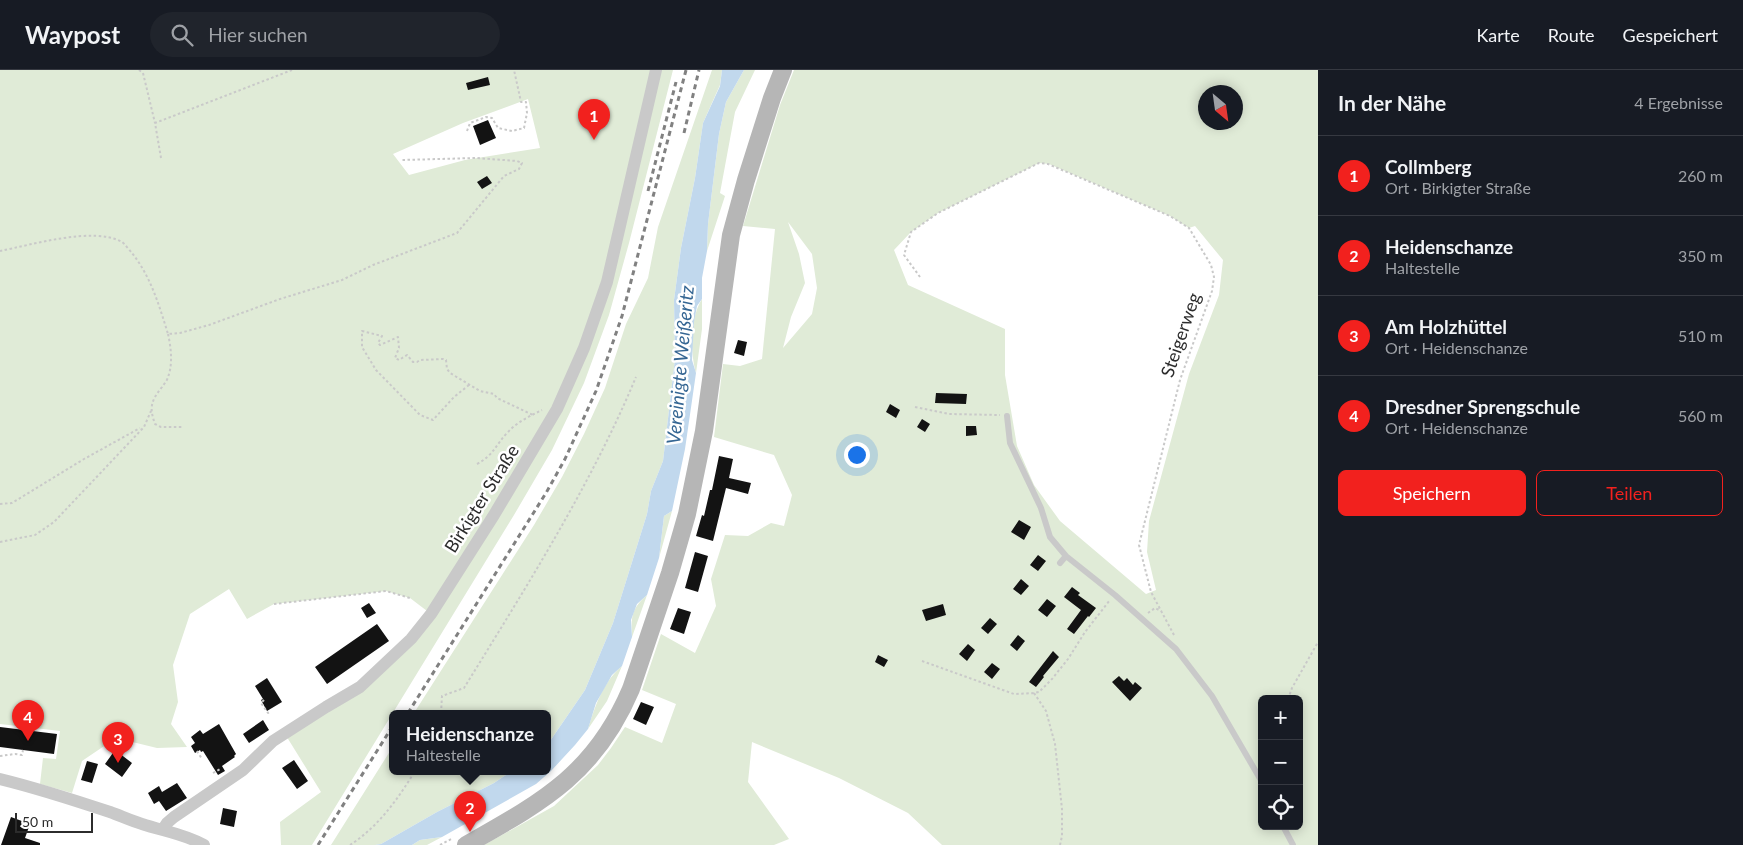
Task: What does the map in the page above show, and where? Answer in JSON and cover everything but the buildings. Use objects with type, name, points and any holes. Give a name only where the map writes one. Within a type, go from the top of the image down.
[{"type":"main road","points":[[461,841],[532,807],[556,791],[573,776],[602,743],[624,707],[670,573],[689,505],[704,431],[732,234],[772,98],[783,70]]},
{"type":"street","name":"Birkigter Straße","points":[[163,829],[174,817],[243,770],[273,741],[360,688],[411,639],[431,614],[494,515],[557,409],[584,348],[607,282],[656,70]]},
{"type":"street","points":[[0,779],[39,789],[112,813],[140,827],[163,829],[204,845]]},
{"type":"lane","points":[[1007,416],[1010,444],[1041,508],[1050,537],[1066,556],[1115,595],[1176,649],[1212,696],[1258,775]]},
{"type":"lane","points":[[1060,563],[1066,556]]},
{"type":"lane","points":[[1285,830],[1293,845]]},
{"type":"path","points":[[139,70],[143,73],[156,122],[161,158]]},
{"type":"path","points":[[156,122],[292,70]]},
{"type":"path","points":[[467,131],[470,123],[486,117],[492,118],[498,128],[512,131],[524,128],[527,113],[526,102],[521,102],[514,70]]},
{"type":"path","points":[[168,334],[180,333],[209,325],[280,299],[342,280],[373,265],[457,233],[504,176],[519,169],[522,163],[476,158],[402,160]]},
{"type":"path","name":"Steigerweg","points":[[920,277],[904,255],[911,232],[938,213],[1039,163],[1048,164],[1170,216],[1189,228],[1211,265],[1214,277],[1212,291],[1180,380],[1139,545],[1151,592],[1176,639],[1176,649]]},
{"type":"path","points":[[0,251],[58,239],[97,235],[122,242],[147,276],[157,298],[168,334],[171,361],[168,378],[157,393],[144,426],[54,522],[35,535],[0,542]]},
{"type":"path","points":[[469,385],[454,397],[433,420],[420,415],[376,370],[362,347],[362,331],[382,336],[378,343],[380,345],[398,337],[399,348],[395,358],[398,360],[407,356],[413,362],[427,359],[446,360],[447,369],[450,373],[480,391],[494,394],[497,398],[533,415]]},
{"type":"path","points":[[441,710],[442,696],[464,688],[565,520],[621,414],[636,378]]},
{"type":"path","points":[[916,407],[949,414],[994,414],[1007,416]]},
{"type":"path","points":[[477,464],[496,449],[508,431],[517,424],[542,410],[557,409]]},
{"type":"path","points":[[150,411],[155,424],[161,427],[182,427]]},
{"type":"path","points":[[0,504],[12,502],[144,426]]},
{"type":"path","points":[[274,604],[386,590],[410,598]]},
{"type":"path","points":[[922,661],[1014,694],[1039,692],[1068,659],[1084,632],[1115,595]]},
{"type":"path","points":[[1147,624],[1147,615],[1150,611],[1155,608],[1161,611]]},
{"type":"path","points":[[1289,695],[1318,642]]},
{"type":"path","points":[[1034,693],[1046,711],[1055,744],[1062,809],[1060,845]]},
{"type":"path","points":[[264,700],[261,703],[268,714],[271,711]]},
{"type":"path","points":[[0,756],[22,755],[23,750]]},
{"type":"path","points":[[197,751],[202,758]]},
{"type":"path","points":[[213,773],[219,768]]},
{"type":"path","points":[[350,845],[365,836],[382,818],[411,775]]},
{"type":"path","points":[[440,845],[461,841]]},
{"type":"green space","points":[[0,70],[673,70],[609,315],[584,383],[552,450],[514,515],[395,710],[389,710],[389,719],[312,845],[281,845],[280,822],[321,792],[285,734],[360,687],[431,614],[410,598],[386,591],[274,604],[247,619],[229,589],[190,614],[173,665],[178,702],[171,724],[187,747],[157,748],[116,738],[82,761],[72,793],[40,784],[43,758],[56,759],[60,731],[0,724]],"holes":[[[528,99],[540,148],[465,160],[409,175],[393,154],[463,123]]]},
{"type":"green space","points":[[712,70],[722,70],[720,85],[703,123],[695,178],[681,248],[674,300],[675,359],[663,461],[651,491],[647,514],[613,623],[585,690],[551,740],[551,710],[416,710],[534,525],[584,434],[605,388],[626,324],[648,278],[658,227]]},
{"type":"green space","points":[[744,70],[755,70],[735,112],[720,193],[725,196],[707,251],[708,224],[719,134],[726,102]]},
{"type":"green space","points":[[794,70],[1318,70],[1318,845],[942,845],[908,813],[839,778],[752,742],[748,782],[789,839],[774,845],[484,845],[554,806],[598,765],[625,727],[662,743],[676,704],[642,690],[661,634],[695,653],[716,606],[711,579],[725,535],[748,536],[771,523],[784,526],[792,495],[774,455],[714,437],[723,364],[740,366],[762,359],[775,229],[743,226],[780,105]],"holes":[[[1039,163],[1049,164],[1170,216],[1189,228],[1195,226],[1223,260],[1219,295],[1189,374],[1149,521],[1147,552],[1156,590],[1146,594],[1060,521],[1034,485],[1017,446],[1005,375],[1005,329],[908,285],[894,250],[911,232],[938,213]],[[788,222],[812,254],[817,288],[812,314],[783,348],[791,317],[805,283],[799,254]]]},
{"type":"green space","points":[[702,299],[702,329],[696,373],[692,335],[695,315]]},
{"type":"green space","points":[[672,511],[659,558],[664,516]]},
{"type":"green space","points":[[647,595],[632,637],[633,614]]},
{"type":"green space","points":[[622,666],[607,701],[588,729],[605,687],[615,672]]},
{"type":"green space","points":[[389,753],[389,775],[506,775],[381,844],[331,845]]},
{"type":"green space","points":[[442,837],[427,845],[412,845],[420,840]]},
{"type":"water","name":"Vereinigte Weißeritz","points":[[722,70],[744,70],[726,102],[719,134],[708,224],[707,251],[702,278],[702,299],[697,306],[694,322],[692,360],[696,373],[685,449],[672,511],[664,516],[659,558],[647,595],[637,604],[631,620],[632,637],[622,666],[612,675],[596,703],[588,729],[551,771],[551,740],[585,690],[613,623],[647,514],[651,491],[663,461],[675,359],[674,300],[681,248],[695,178],[703,123],[720,86]]},
{"type":"water","points":[[506,775],[546,775],[536,784],[442,837],[420,840],[412,845],[375,845],[381,844],[437,812]]},
{"type":"railway","points":[[410,710],[546,493],[565,459],[596,391],[622,316],[686,70]]},
{"type":"railway","points":[[684,133],[699,70]]},
{"type":"railway","points":[[648,191],[676,82]]},
{"type":"railway","points":[[318,845],[389,732]]},
{"type":"place","name":"Collmberg","points":[[594,140]]},
{"type":"place","name":"Dresdner Sprengschule","points":[[28,741]]},
{"type":"place","name":"Am Holzhüttel","points":[[118,763]]},
{"type":"place","name":"Heidenschanze","points":[[470,832]]}]
